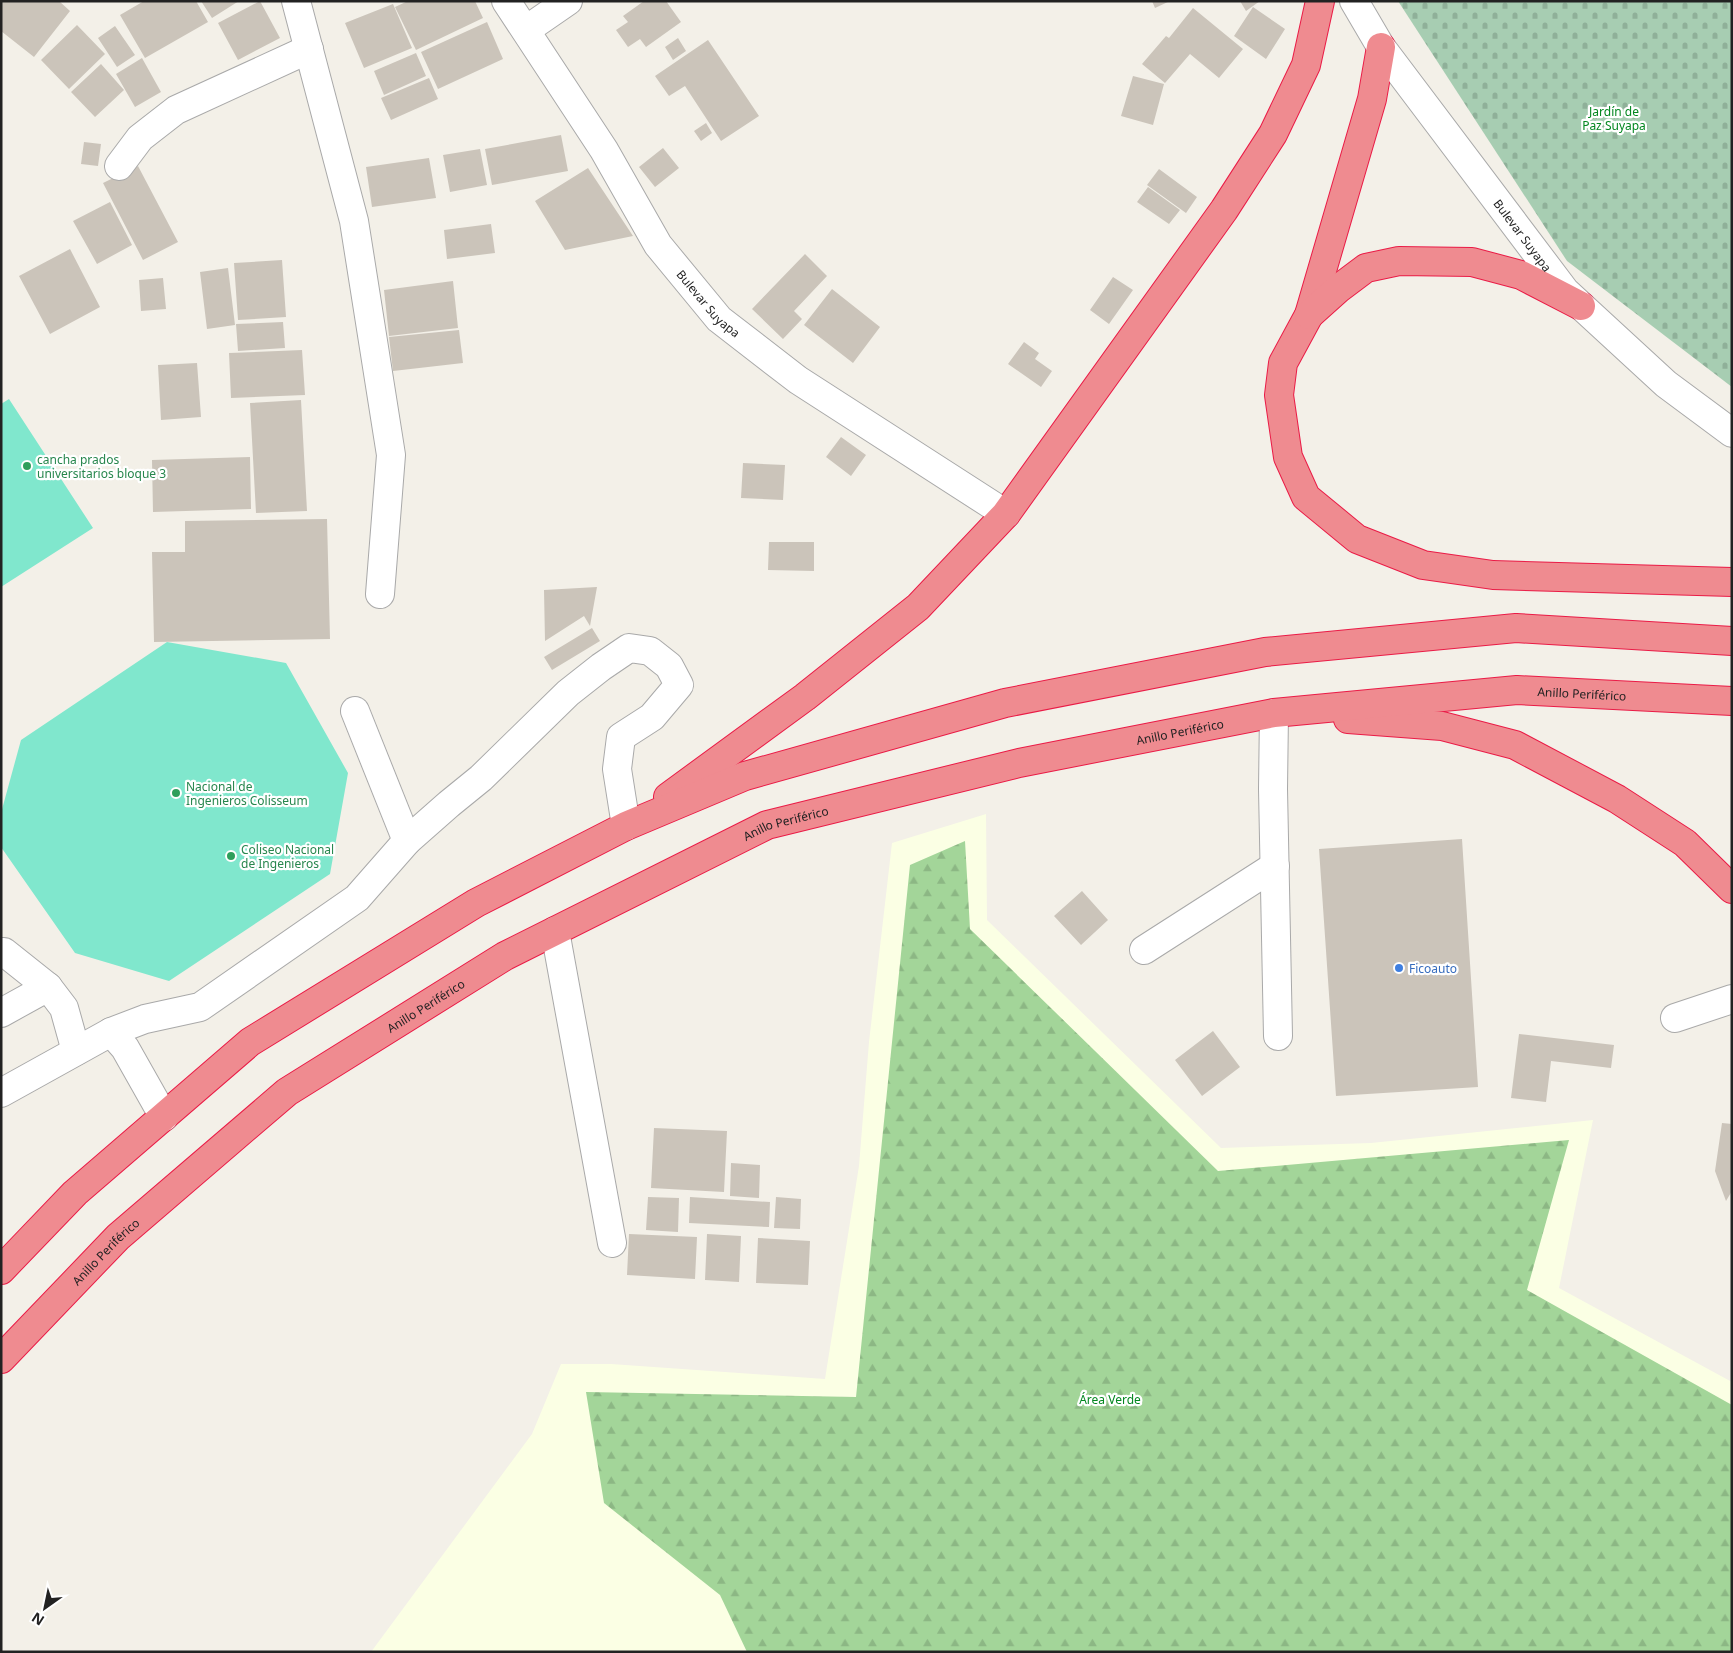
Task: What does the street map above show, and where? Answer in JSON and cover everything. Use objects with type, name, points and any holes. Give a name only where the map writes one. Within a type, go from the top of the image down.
[{"type":"highway","points":[[626,826],[805,698],[918,608],[1006,514],[1224,210],[1273,134],[1306,66],[1320,1]]},
{"type":"highway","points":[[1381,47],[1372,99],[1309,315],[1283,363],[1279,395],[1288,457],[1306,497],[1357,539],[1423,565],[1493,575],[1732,582]]},
{"type":"highway","points":[[1309,315],[1338,289],[1366,268],[1399,261],[1472,262],[1521,275],[1581,306]]},
{"type":"highway","points":[[1,1270],[75,1193],[250,1042],[476,903],[626,826],[745,776],[1005,703],[1265,652],[1516,628],[1732,641]]},
{"type":"highway","name":"Anillo Periférico","points":[[1,1359],[118,1237],[286,1092],[505,956],[767,825],[1019,763],[1274,713],[1517,690],[1732,701]]},
{"type":"highway","points":[[1274,713],[1442,726],[1515,745],[1617,799],[1685,843],[1732,889]]},
{"type":"street","points":[[296,1],[354,221],[391,455],[380,594]]},
{"type":"street","name":"Bulevar Suyapa","points":[[506,1],[604,150],[658,245],[719,319],[798,380],[1006,514]]},
{"type":"street","points":[[526,30],[568,1]]},
{"type":"street","name":"Bulevar Suyapa","points":[[1354,1],[1381,47],[1565,291],[1666,384],[1732,433]]},
{"type":"street","points":[[119,166],[140,138],[176,110],[309,49]]},
{"type":"street","points":[[3,1089],[111,1032],[145,1019],[200,1008],[357,898],[407,841],[481,778],[568,693],[629,648],[650,651],[669,666],[679,685],[652,717],[621,737],[617,769],[626,826]]},
{"type":"street","points":[[355,711],[407,841]]},
{"type":"street","points":[[1274,713],[1278,1036]]},
{"type":"street","points":[[1144,950],[1275,866]]},
{"type":"street","points":[[555,932],[612,1243]]},
{"type":"street","points":[[1,952],[4,952],[48,987],[64,1008],[76,1051]]},
{"type":"street","points":[[1,1013],[48,987]]},
{"type":"street","points":[[1675,1018],[1732,999]]},
{"type":"street","points":[[111,1032],[125,1048],[164,1117]]},
{"type":"shaded area","name":"Área Verde","points":[[986,814],[987,920],[1221,1148],[1371,1143],[1593,1120],[1559,1288],[1732,1382],[1732,1652],[371,1652],[532,1434],[561,1364],[611,1364],[825,1379],[859,1166],[869,1042],[892,843]]},
{"type":"green space","name":"Jardín de Paz Suyapa","points":[[1398,1],[1732,1],[1732,387],[1567,261]]},
{"type":"green space","name":"cancha prados universitarios bloque 3","points":[[9,399],[93,528],[1,587],[1,404]]},
{"type":"green space","name":"Nacional de Ingenieros Colisseum","points":[[167,642],[286,663],[348,773],[330,874],[169,981],[75,953],[1,847],[1,813],[21,740]]},
{"type":"green space","name":"Área Verde","points":[[965,841],[970,929],[1218,1171],[1569,1140],[1527,1290],[1732,1405],[1732,1652],[747,1652],[720,1595],[604,1503],[586,1392],[856,1397],[910,865]]},
{"type":"building","points":[[1,1],[59,1],[70,11],[34,57],[1,31]]},
{"type":"building","points":[[144,1],[196,1],[208,22],[145,58],[120,15]]},
{"type":"building","points":[[201,1],[239,1],[212,18]]},
{"type":"building","points":[[260,1],[280,38],[238,60],[218,23]]},
{"type":"building","points":[[408,1],[475,1],[483,18],[416,50],[395,7]]},
{"type":"building","points":[[644,1],[666,1],[681,22],[646,47],[640,39],[628,47],[616,30],[628,22],[623,16]]},
{"type":"building","points":[[1152,1],[1170,1],[1155,8]]},
{"type":"building","points":[[1240,1],[1260,1],[1246,11]]},
{"type":"building","points":[[393,4],[412,48],[364,68],[345,23]]},
{"type":"building","points":[[1253,7],[1285,29],[1266,59],[1234,36]]},
{"type":"building","points":[[1193,8],[1243,49],[1219,78],[1190,54],[1165,83],[1142,64],[1166,36],[1169,38]]},
{"type":"building","points":[[487,22],[503,59],[438,89],[421,52]]},
{"type":"building","points":[[77,25],[105,54],[69,89],[41,60]]},
{"type":"building","points":[[115,26],[135,55],[117,67],[98,38]]},
{"type":"building","points":[[678,38],[686,51],[673,60],[665,47]]},
{"type":"building","points":[[708,40],[759,116],[721,141],[685,86],[669,96],[655,76]]},
{"type":"building","points":[[416,53],[426,76],[384,95],[374,71]]},
{"type":"building","points":[[142,58],[161,92],[135,107],[116,74]]},
{"type":"building","points":[[101,64],[124,90],[95,117],[71,92]]},
{"type":"building","points":[[1133,76],[1164,84],[1153,125],[1121,116]]},
{"type":"building","points":[[429,78],[438,99],[391,120],[381,98]]},
{"type":"building","points":[[706,123],[712,133],[701,141],[694,131]]},
{"type":"building","points":[[561,135],[568,171],[492,185],[485,149]]},
{"type":"building","points":[[84,142],[101,144],[98,166],[81,164]]},
{"type":"building","points":[[663,148],[679,168],[655,187],[639,167]]},
{"type":"building","points":[[480,149],[487,185],[450,192],[443,155]]},
{"type":"building","points":[[429,158],[436,198],[372,207],[366,167]]},
{"type":"building","points":[[138,166],[178,242],[143,260],[103,183]]},
{"type":"building","points":[[588,168],[633,236],[565,250],[535,201]]},
{"type":"building","points":[[1159,169],[1197,197],[1186,213],[1147,185]]},
{"type":"building","points":[[1148,187],[1180,210],[1169,224],[1137,202]]},
{"type":"building","points":[[110,202],[132,245],[97,264],[73,221]]},
{"type":"building","points":[[491,224],[495,253],[447,259],[444,230]]},
{"type":"building","points":[[70,249],[100,307],[50,334],[19,276]]},
{"type":"building","points":[[805,254],[827,276],[794,311],[802,319],[783,339],[752,309]]},
{"type":"building","points":[[282,260],[286,317],[238,320],[234,263]]},
{"type":"building","points":[[228,268],[235,325],[207,329],[200,272]]},
{"type":"building","points":[[1113,277],[1133,290],[1109,324],[1090,310]]},
{"type":"building","points":[[163,278],[166,309],[141,311],[139,280]]},
{"type":"building","points":[[453,281],[458,328],[389,336],[384,290]]},
{"type":"building","points":[[832,289],[880,327],[853,363],[804,325]]},
{"type":"building","points":[[283,322],[285,348],[238,351],[236,324]]},
{"type":"building","points":[[459,330],[463,363],[393,371],[389,337]]},
{"type":"building","points":[[1024,342],[1039,353],[1035,359],[1052,371],[1041,387],[1008,364]]},
{"type":"building","points":[[302,350],[305,395],[231,398],[229,353]]},
{"type":"building","points":[[197,363],[201,417],[161,420],[158,365]]},
{"type":"building","points":[[301,400],[307,511],[256,513],[250,403]]},
{"type":"building","points":[[841,437],[866,455],[851,476],[826,457]]},
{"type":"building","points":[[250,457],[251,509],[153,512],[152,460]]},
{"type":"building","points":[[743,463],[785,465],[783,500],[741,498]]},
{"type":"building","points":[[327,519],[330,639],[154,642],[152,552],[185,552],[185,521]]},
{"type":"building","points":[[769,542],[814,542],[814,571],[768,570]]},
{"type":"building","points":[[597,587],[590,626],[584,616],[545,641],[544,590]]},
{"type":"building","points":[[592,628],[600,641],[552,670],[544,657]]},
{"type":"building","name":"Ficoauto","points":[[1462,839],[1478,1087],[1336,1096],[1319,849]]},
{"type":"building","points":[[1082,891],[1108,920],[1081,945],[1054,916]]},
{"type":"building","points":[[1213,1031],[1240,1067],[1202,1096],[1175,1060]]},
{"type":"building","points":[[1519,1034],[1614,1045],[1611,1068],[1551,1061],[1546,1102],[1511,1098]]},
{"type":"building","points":[[1722,1123],[1732,1124],[1732,1191],[1726,1201],[1715,1171]]},
{"type":"building","points":[[654,1128],[727,1131],[724,1192],[651,1188]]},
{"type":"building","points":[[731,1163],[760,1165],[759,1198],[730,1196]]},
{"type":"building","points":[[648,1197],[679,1198],[678,1232],[646,1230]]},
{"type":"building","points":[[690,1197],[770,1202],[769,1227],[689,1223]]},
{"type":"building","points":[[776,1197],[801,1199],[800,1229],[774,1228]]},
{"type":"building","points":[[629,1234],[697,1237],[695,1279],[627,1275]]},
{"type":"building","points":[[707,1234],[741,1236],[739,1282],[705,1280]]},
{"type":"building","points":[[758,1238],[810,1241],[808,1285],[756,1283]]},
{"type":"place","name":"cancha prados universitarios bloque 3","points":[[27,466]]},
{"type":"place","name":"Nacional de Ingenieros Colisseum","points":[[176,793]]},
{"type":"place","name":"Coliseo Nacional de Ingenieros","points":[[231,856]]},
{"type":"place","name":"Ficoauto","points":[[1399,968]]}]
